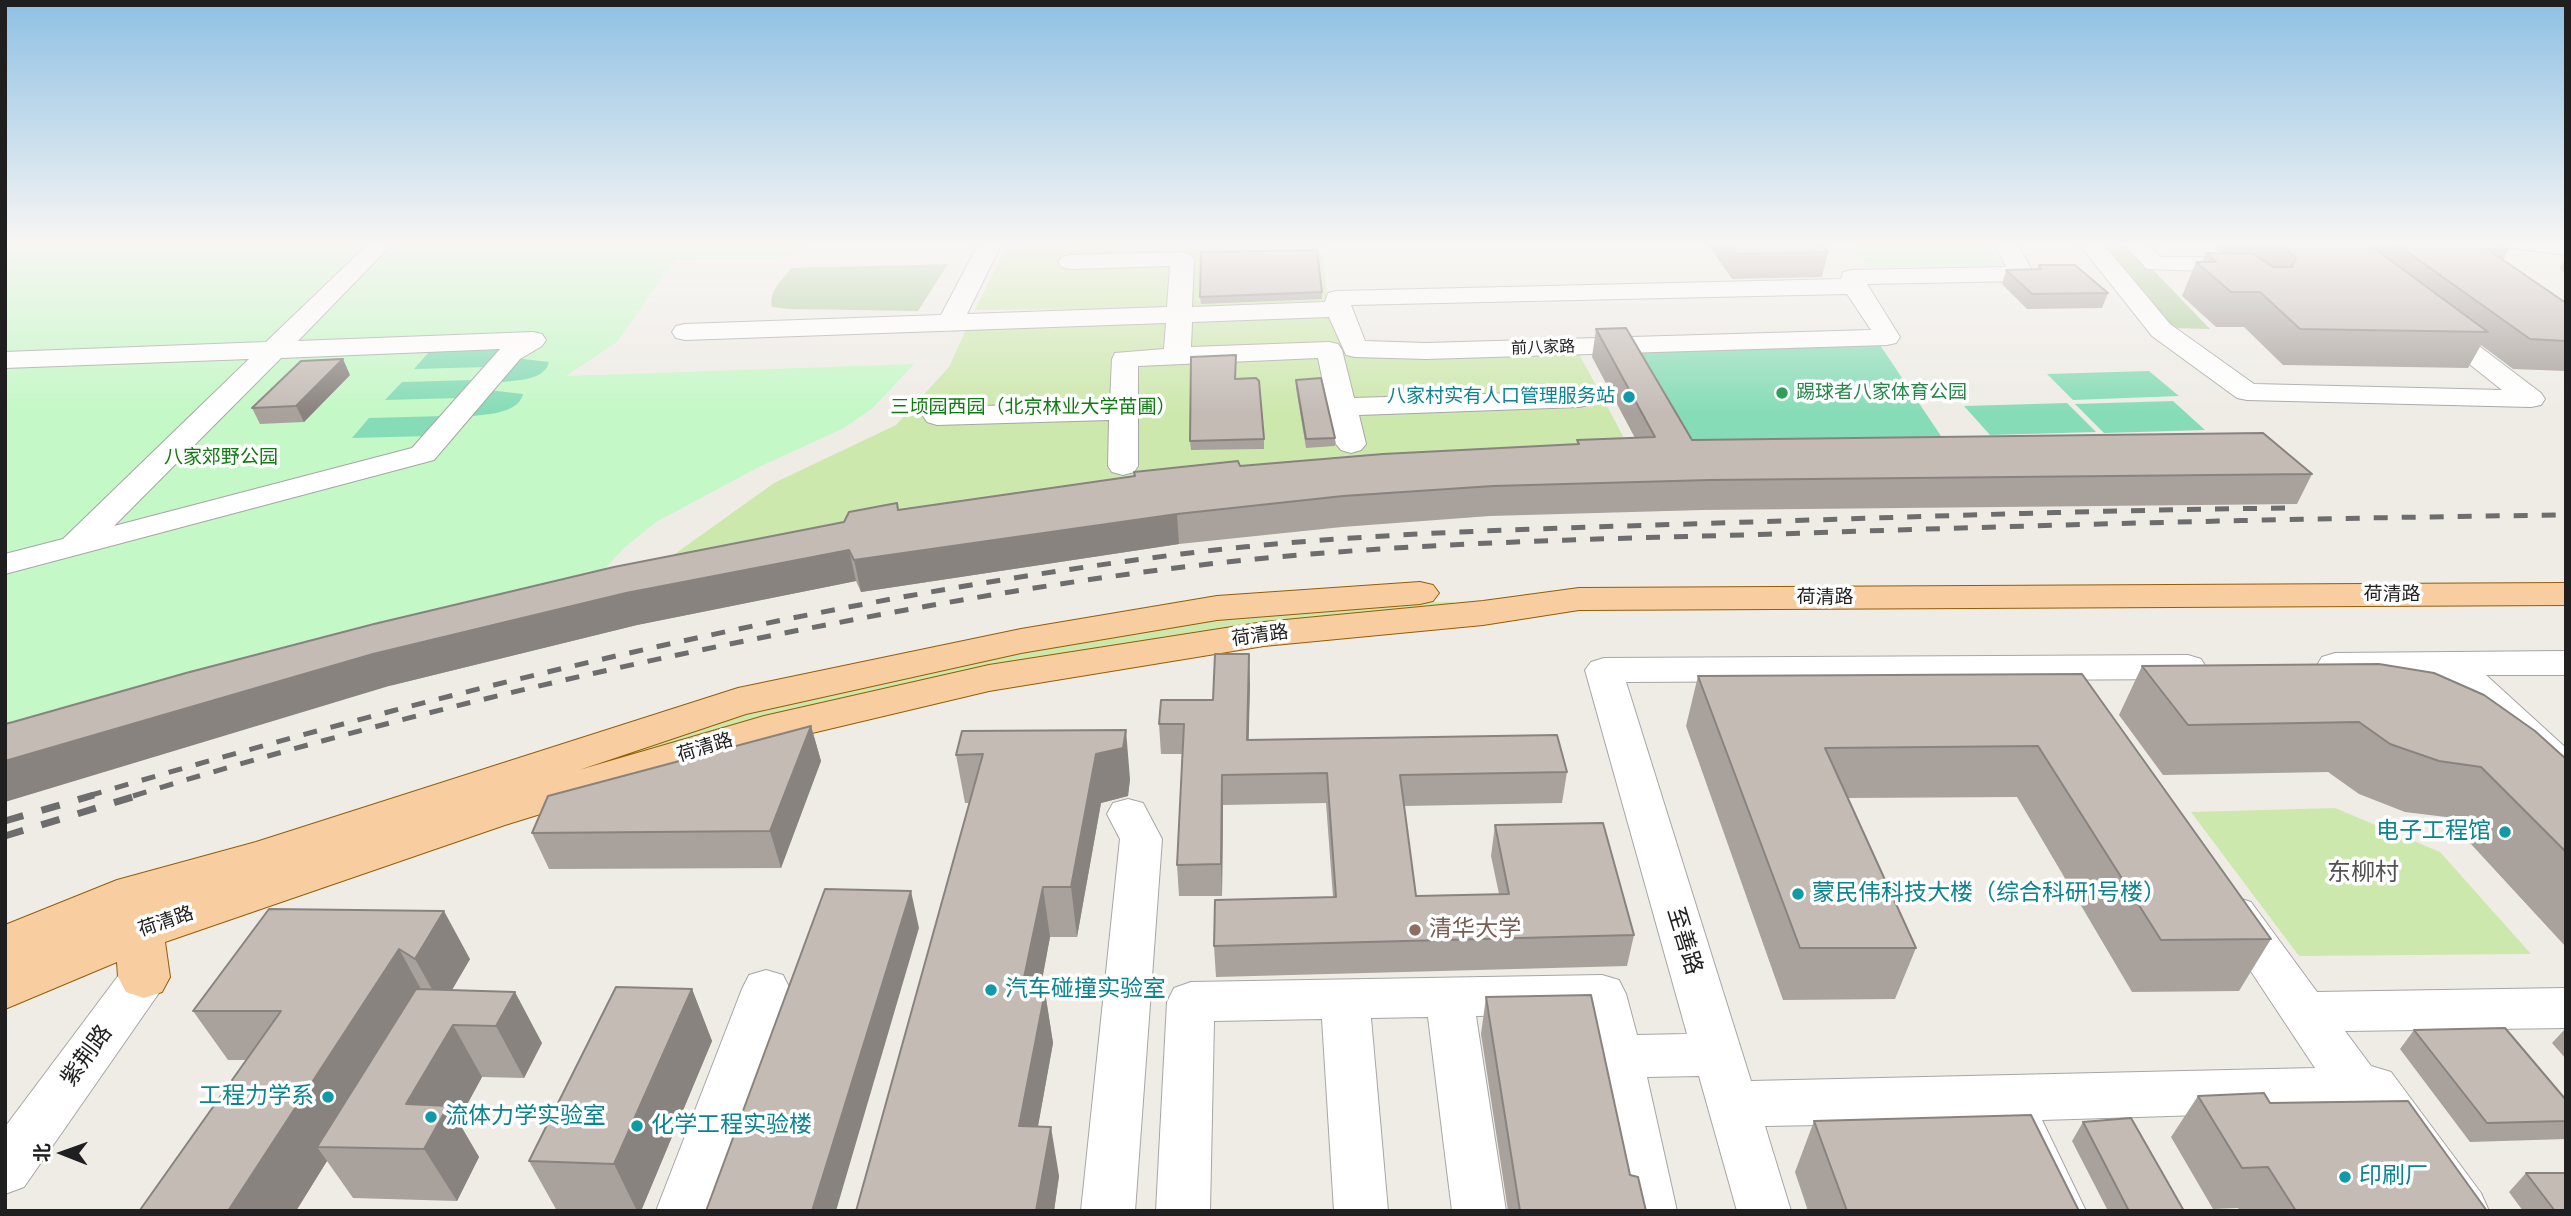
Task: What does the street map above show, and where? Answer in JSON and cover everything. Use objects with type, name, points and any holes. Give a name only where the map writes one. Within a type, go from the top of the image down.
[{"type":"main road","name":"荷清路","points":[[5,947],[139,934],[260,859],[738,702],[1010,643],[1217,608],[1415,593],[1576,588],[1595,581],[2566,574]]},
{"type":"main road","name":"荷清路","points":[[5,988],[139,934],[489,813],[764,730],[989,678],[1264,634],[1483,613],[1579,599],[2566,594]]},
{"type":"street","points":[[75,546],[324,300]]},
{"type":"street","points":[[951,321],[962,300]]},
{"type":"street","points":[[1177,356],[1178,300]]},
{"type":"street","points":[[685,332],[1177,314],[1460,300]]},
{"type":"street","name":"前八家路","points":[[1338,304],[1355,349],[1426,351],[1887,337],[1882,323],[1865,300]]},
{"type":"street","points":[[2136,300],[2161,330],[2247,392],[2531,399],[2427,305],[2535,373]]},
{"type":"street","points":[[5,360],[533,340],[511,353],[423,454],[5,565]]},
{"type":"street","points":[[1123,466],[1125,359],[1329,350],[1351,444]]},
{"type":"street","points":[[1342,407],[1578,399]]},
{"type":"street","points":[[937,416],[1124,411]]},
{"type":"street","points":[[188,436],[220,434]]},
{"type":"street","points":[[2298,666],[2566,663]]},
{"type":"street","points":[[2451,664],[2566,771]]},
{"type":"street","name":"至善路","points":[[1764,1211],[1604,670],[2074,684],[2215,666]]},
{"type":"street","points":[[1108,1211],[1140,839],[1128,814]]},
{"type":"street","points":[[2210,879],[2358,1089]]},
{"type":"street","name":"紫荆路","points":[[5,1170],[139,934]]},
{"type":"street","points":[[683,1211],[766,989]]},
{"type":"street","points":[[1183,1211],[1191,1002],[1602,994],[1618,1056],[1650,1211]]},
{"type":"street","points":[[1449,997],[1479,1211]]},
{"type":"street","points":[[1345,999],[1361,1211]]},
{"type":"street","points":[[2304,1013],[2566,1008]]},
{"type":"street","points":[[1618,1056],[1718,1055]]},
{"type":"street","points":[[1732,1104],[2373,1088],[2462,1211]]},
{"type":"street","points":[[2005,1099],[2059,1211]]},
{"type":"green space","name":"八家郊野公园","points":[[5,300],[647,300],[617,342],[566,376],[914,364],[874,407],[844,428],[759,467],[656,522],[625,547],[599,575],[5,739]]},
{"type":"green space","points":[[925,300],[918,311],[789,309],[772,307],[771,301]]},
{"type":"green space","points":[[980,300],[1328,300],[1329,307],[975,310]]},
{"type":"green space","points":[[2145,300],[2182,300],[2210,329],[2169,328]]},
{"type":"green space","name":"三顷园西园（北京林业大学苗圃）","points":[[1336,313],[1350,355],[1577,350],[1630,449],[1395,454],[1215,468],[658,566],[774,483],[896,425],[949,367],[968,325]]},
{"type":"green space","name":"踢球者八家体育公园","points":[[1878,342],[1943,439],[1681,448],[1627,348]]},
{"type":"green space","points":[[499,350],[485,367],[414,369],[429,352]]},
{"type":"green space","points":[[515,358],[549,362],[546,369],[534,377],[495,383]]},
{"type":"green space","points":[[2149,371],[2179,396],[2073,400],[2047,374]]},
{"type":"green space","points":[[474,380],[459,398],[385,400],[402,382]]},
{"type":"green space","points":[[488,390],[523,394],[520,401],[507,410],[466,417]]},
{"type":"green space","points":[[2173,401],[2205,430],[2104,433],[2075,404]]},
{"type":"green space","points":[[2067,403],[2096,432],[1990,435],[1964,406]]},
{"type":"green space","points":[[445,416],[429,436],[352,438],[369,418]]},
{"type":"green space","points":[[1453,602],[1462,607],[1095,657],[315,854],[723,717],[1020,649],[1243,614],[1361,603]]},
{"type":"green space","points":[[2335,808],[2440,852],[2531,954],[2299,956],[2191,812]]},
{"type":"building","points":[[2268,300],[2444,300],[2488,332],[2300,329]]},
{"type":"building","points":[[2475,300],[2561,300],[2566,303],[2566,341],[2530,339]]},
{"type":"building","points":[[1626,328],[1692,440],[2263,433],[2312,474],[1710,480],[1493,486],[1343,496],[1177,514],[854,560],[849,550],[626,593],[373,654],[5,761],[5,724],[374,624],[614,567],[844,522],[849,512],[897,503],[898,510],[1135,476],[1134,472],[1238,461],[1240,466],[1383,454],[1579,444],[1577,440],[1655,437],[1596,329]]},
{"type":"building","points":[[1236,355],[1235,379],[1256,378],[1259,381],[1264,439],[1190,441],[1191,357]]},
{"type":"building","points":[[343,359],[296,406],[252,408],[301,361]]},
{"type":"building","points":[[1321,378],[1335,438],[1306,439],[1296,380]]},
{"type":"building","points":[[1215,654],[1249,654],[1247,740],[1557,735],[1567,772],[1400,775],[1416,896],[1509,894],[1495,825],[1603,823],[1634,935],[1214,946],[1215,900],[1336,897],[1327,773],[1222,775],[1221,864],[1177,865],[1184,724],[1159,724],[1161,700],[1213,700]]},
{"type":"building","points":[[2379,664],[2434,673],[2484,695],[2535,731],[2566,759],[2566,852],[2481,767],[2439,761],[2390,744],[2359,722],[2188,725],[2142,666]]},
{"type":"building","points":[[2082,674],[2271,939],[2161,940],[2038,746],[1825,748],[1916,948],[1800,948],[1698,676]]},
{"type":"building","points":[[811,726],[770,831],[532,833],[548,796]]},
{"type":"building","name":"汽车碰撞实验室","points":[[1126,730],[1123,748],[1096,754],[1071,887],[1043,887],[1021,992],[1045,992],[1019,1126],[1051,1127],[1036,1211],[856,1211],[983,754],[956,755],[962,731]]},
{"type":"building","points":[[825,889],[911,891],[812,1211],[706,1211]]},
{"type":"building","points":[[269,909],[444,911],[415,959],[399,949],[228,1211],[117,1211],[140,1210],[281,1011],[193,1011]]},
{"type":"building","points":[[616,987],[692,989],[614,1164],[529,1161]]},
{"type":"building","points":[[416,989],[515,992],[496,1026],[453,1025],[406,1104],[448,1106],[424,1149],[317,1147]]},
{"type":"building","points":[[1591,995],[1630,1175],[1638,1177],[1646,1211],[1520,1211],[1486,997]]},
{"type":"building","points":[[2505,1028],[2566,1100],[2566,1121],[2487,1123],[2414,1030]]},
{"type":"building","points":[[2264,1093],[2270,1103],[2408,1101],[2487,1211],[2296,1211],[2268,1167],[2242,1168],[2198,1096]]},
{"type":"building","points":[[2031,1115],[2079,1211],[1847,1211],[1814,1121]]},
{"type":"building","points":[[2131,1118],[2184,1211],[2129,1211],[2083,1122]]},
{"type":"building","points":[[2526,1173],[2566,1173],[2566,1211],[2555,1211]]},
{"type":"railway","points":[[88,796],[358,720],[630,653],[904,597],[1181,554],[1382,536],[1516,530],[2004,514],[2290,508]]},
{"type":"railway","points":[[133,796],[382,725],[635,664],[973,598],[1199,565],[1321,553],[1516,542],[2170,522],[2566,515]]},
{"type":"railway","points":[[5,821],[94,795]]},
{"type":"railway","points":[[5,836],[139,795]]},
{"type":"place","name":"踢球者八家体育公园","points":[[1782,393]]},
{"type":"place","name":"八家村实有人口管理服务站","points":[[1629,397]]},
{"type":"place","name":"电子工程馆","points":[[2505,832]]},
{"type":"place","name":"蒙民伟科技大楼（综合科研1号楼）","points":[[1798,894]]},
{"type":"place","name":"清华大学","points":[[1415,930]]},
{"type":"place","name":"汽车碰撞实验室","points":[[991,990]]},
{"type":"place","name":"工程力学系","points":[[328,1097]]},
{"type":"place","name":"流体力学实验室","points":[[431,1117]]},
{"type":"place","name":"化学工程实验楼","points":[[637,1126]]},
{"type":"place","name":"印刷厂","points":[[2345,1177]]},
{"type":"district","name":"东柳村","points":[[2363,873]]}]
